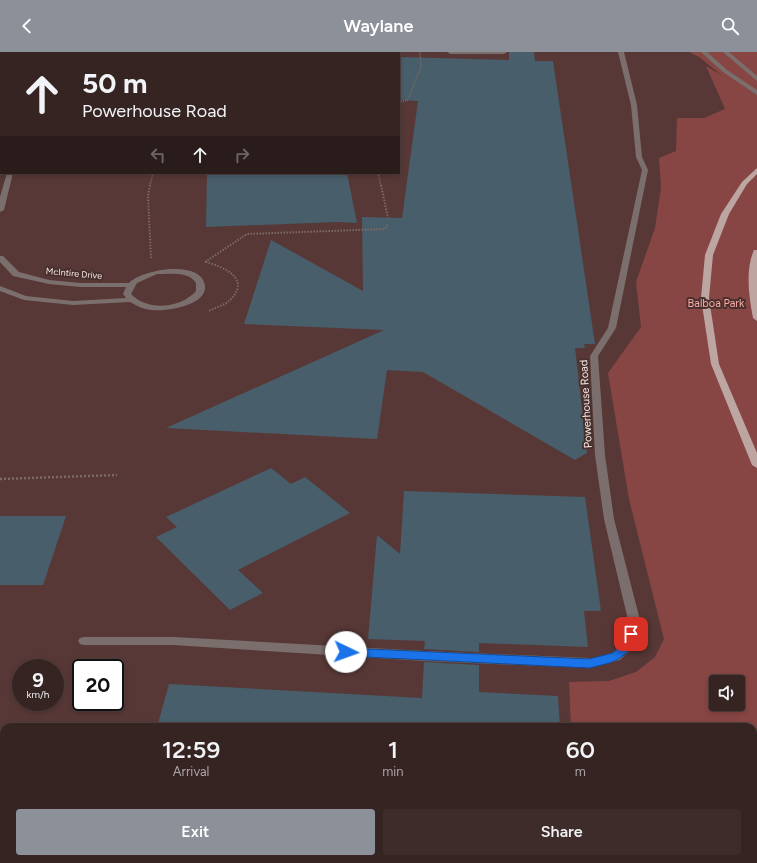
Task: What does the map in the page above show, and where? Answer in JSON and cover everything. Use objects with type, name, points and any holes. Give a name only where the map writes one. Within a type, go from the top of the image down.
[{"type":"main road","points":[[757,170],[744,183],[725,214],[709,254],[705,298],[715,364],[757,465]]},
{"type":"main road","points":[[757,252],[754,262],[754,301],[757,318]]},
{"type":"street","points":[[450,52],[504,52]]},
{"type":"street","name":"Powerhouse Road","points":[[84,641],[173,641],[589,664],[616,657],[628,645],[635,624],[609,519],[600,456],[594,356],[612,328],[645,170],[639,157],[634,105],[621,52]]},
{"type":"street","points":[[704,52],[725,71],[757,93]]},
{"type":"street","points":[[726,52],[757,79]]},
{"type":"street","points":[[0,210],[10,174]]},
{"type":"street","name":"McIntire Drive","points":[[0,258],[16,274],[49,282],[129,286]]},
{"type":"street","points":[[0,288],[24,298],[59,302],[73,303],[130,300],[139,304],[154,307],[167,307],[190,300],[199,294],[201,288],[200,282],[194,277],[173,272],[146,275],[136,280],[129,286],[126,294],[130,300]]},
{"type":"path","points":[[410,97],[421,67],[420,52]]},
{"type":"path","points":[[400,102],[409,100]]},
{"type":"path","points":[[151,264],[148,196],[153,174]]},
{"type":"path","points":[[378,174],[388,218]]},
{"type":"path","points":[[200,261],[206,262],[247,234],[385,229],[388,224]]},
{"type":"path","points":[[0,479],[117,475]]},
{"type":"shaded area","points":[[400,52],[689,52],[699,57],[734,86],[703,431],[744,675],[709,675],[709,711],[745,711],[745,680],[752,723],[0,723],[0,174],[400,174]]},
{"type":"green space","name":"Balboa Park","points":[[689,52],[757,52],[757,723],[571,723],[569,682],[609,681],[636,672],[655,657],[664,639],[629,499],[608,373],[641,327],[636,282],[655,228],[661,188],[659,158],[676,151],[677,118],[704,118],[725,109],[706,66],[721,75],[699,57]]},
{"type":"building","points":[[509,52],[534,52],[535,61],[553,61],[595,344],[584,344],[585,348],[575,348],[587,453],[575,460],[423,372],[387,370],[377,439],[166,428],[384,330],[244,324],[271,240],[363,291],[362,217],[402,218],[418,101],[400,100],[400,57],[509,60]]},
{"type":"building","points":[[207,174],[347,174],[357,223],[337,222],[206,227]]},
{"type":"building","points":[[271,468],[291,484],[305,477],[350,513],[238,570],[263,593],[230,610],[156,537],[177,527],[166,517]]},
{"type":"building","points":[[404,491],[585,497],[601,611],[584,611],[588,647],[479,643],[479,652],[424,649],[425,641],[368,639],[377,535],[400,554]]},
{"type":"building","points":[[0,516],[66,516],[43,585],[0,585]]},
{"type":"building","points":[[424,662],[479,665],[479,692],[558,696],[560,723],[158,723],[169,684],[422,698]]},
{"type":"route","points":[[346,652],[589,664],[616,657],[628,645],[631,634]]}]
